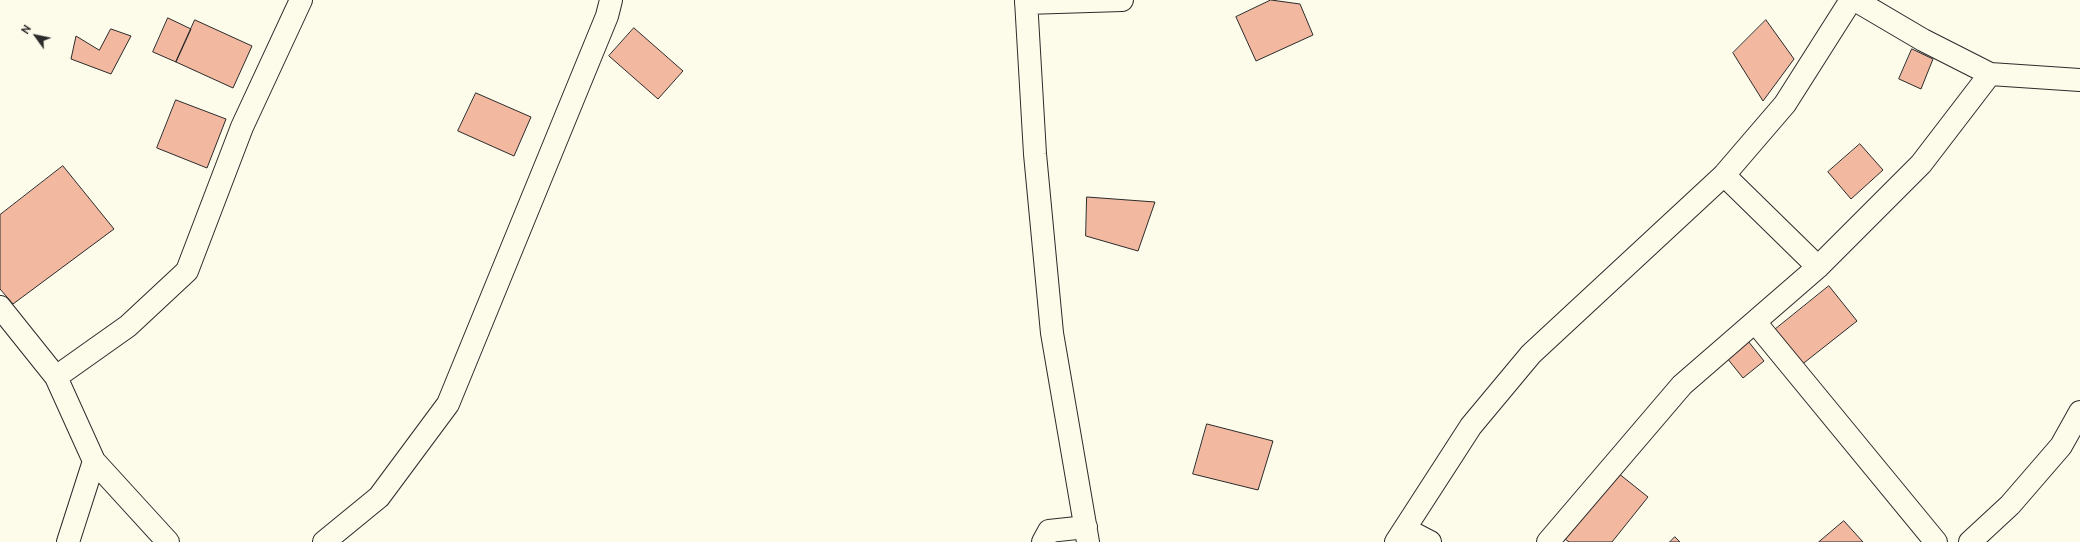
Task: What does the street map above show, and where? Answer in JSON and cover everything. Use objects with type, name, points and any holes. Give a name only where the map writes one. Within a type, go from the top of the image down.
[{"type":"street","points":[[56,377],[128,326],[187,271],[242,128],[302,0]]},
{"type":"street","points":[[324,542],[379,497],[448,404],[607,16],[610,0]]},
{"type":"street","points":[[1043,542],[1049,531],[1087,535],[1052,333],[1035,154],[1026,2],[1122,0]]},
{"type":"street","points":[[1430,542],[1400,536],[1471,426],[1531,354],[1724,175],[1785,104],[1851,0]]},
{"type":"street","points":[[1855,0],[1923,40],[1990,74],[2080,80]]},
{"type":"street","points":[[1548,542],[1682,385],[1818,268],[1921,164],[1990,74]]},
{"type":"street","points":[[1724,175],[1818,268]]},
{"type":"street","points":[[0,307],[56,377],[94,461],[168,542]]},
{"type":"street","points":[[1755,322],[1936,542]]},
{"type":"street","points":[[1970,542],[2010,505],[2061,446],[2080,412]]},
{"type":"street","points":[[68,542],[94,461]]},
{"type":"building","points":[[1271,0],[1300,4],[1313,35],[1256,61],[1236,17]]},
{"type":"building","points":[[168,18],[191,29],[176,62],[153,52]]},
{"type":"building","points":[[195,20],[252,46],[233,88],[176,62]]},
{"type":"building","points":[[1766,20],[1794,59],[1763,101],[1733,53]]},
{"type":"building","points":[[634,28],[683,71],[658,99],[609,56]]},
{"type":"building","points":[[111,29],[131,36],[111,74],[71,59],[76,36],[99,50]]},
{"type":"building","points":[[1912,49],[1933,59],[1921,89],[1899,79]]},
{"type":"building","points":[[476,93],[531,117],[514,156],[458,131]]},
{"type":"building","points":[[176,100],[226,119],[207,168],[157,148]]},
{"type":"building","points":[[1860,144],[1883,170],[1851,199],[1828,172]]},
{"type":"building","points":[[63,166],[114,229],[13,304],[0,289],[0,215]]},
{"type":"building","points":[[1087,197],[1155,202],[1138,251],[1086,236]]},
{"type":"building","points":[[1829,286],[1857,321],[1800,366],[1772,332]]},
{"type":"building","points":[[1748,341],[1764,361],[1743,378],[1727,358]]},
{"type":"building","points":[[1207,424],[1273,441],[1258,490],[1193,474]]},
{"type":"building","points":[[1618,473],[1648,497],[1612,542],[1569,542],[1565,539]]},
{"type":"building","points":[[1844,521],[1863,542],[1819,542]]},
{"type":"building","points":[[1675,537],[1680,542],[1670,542]]}]
